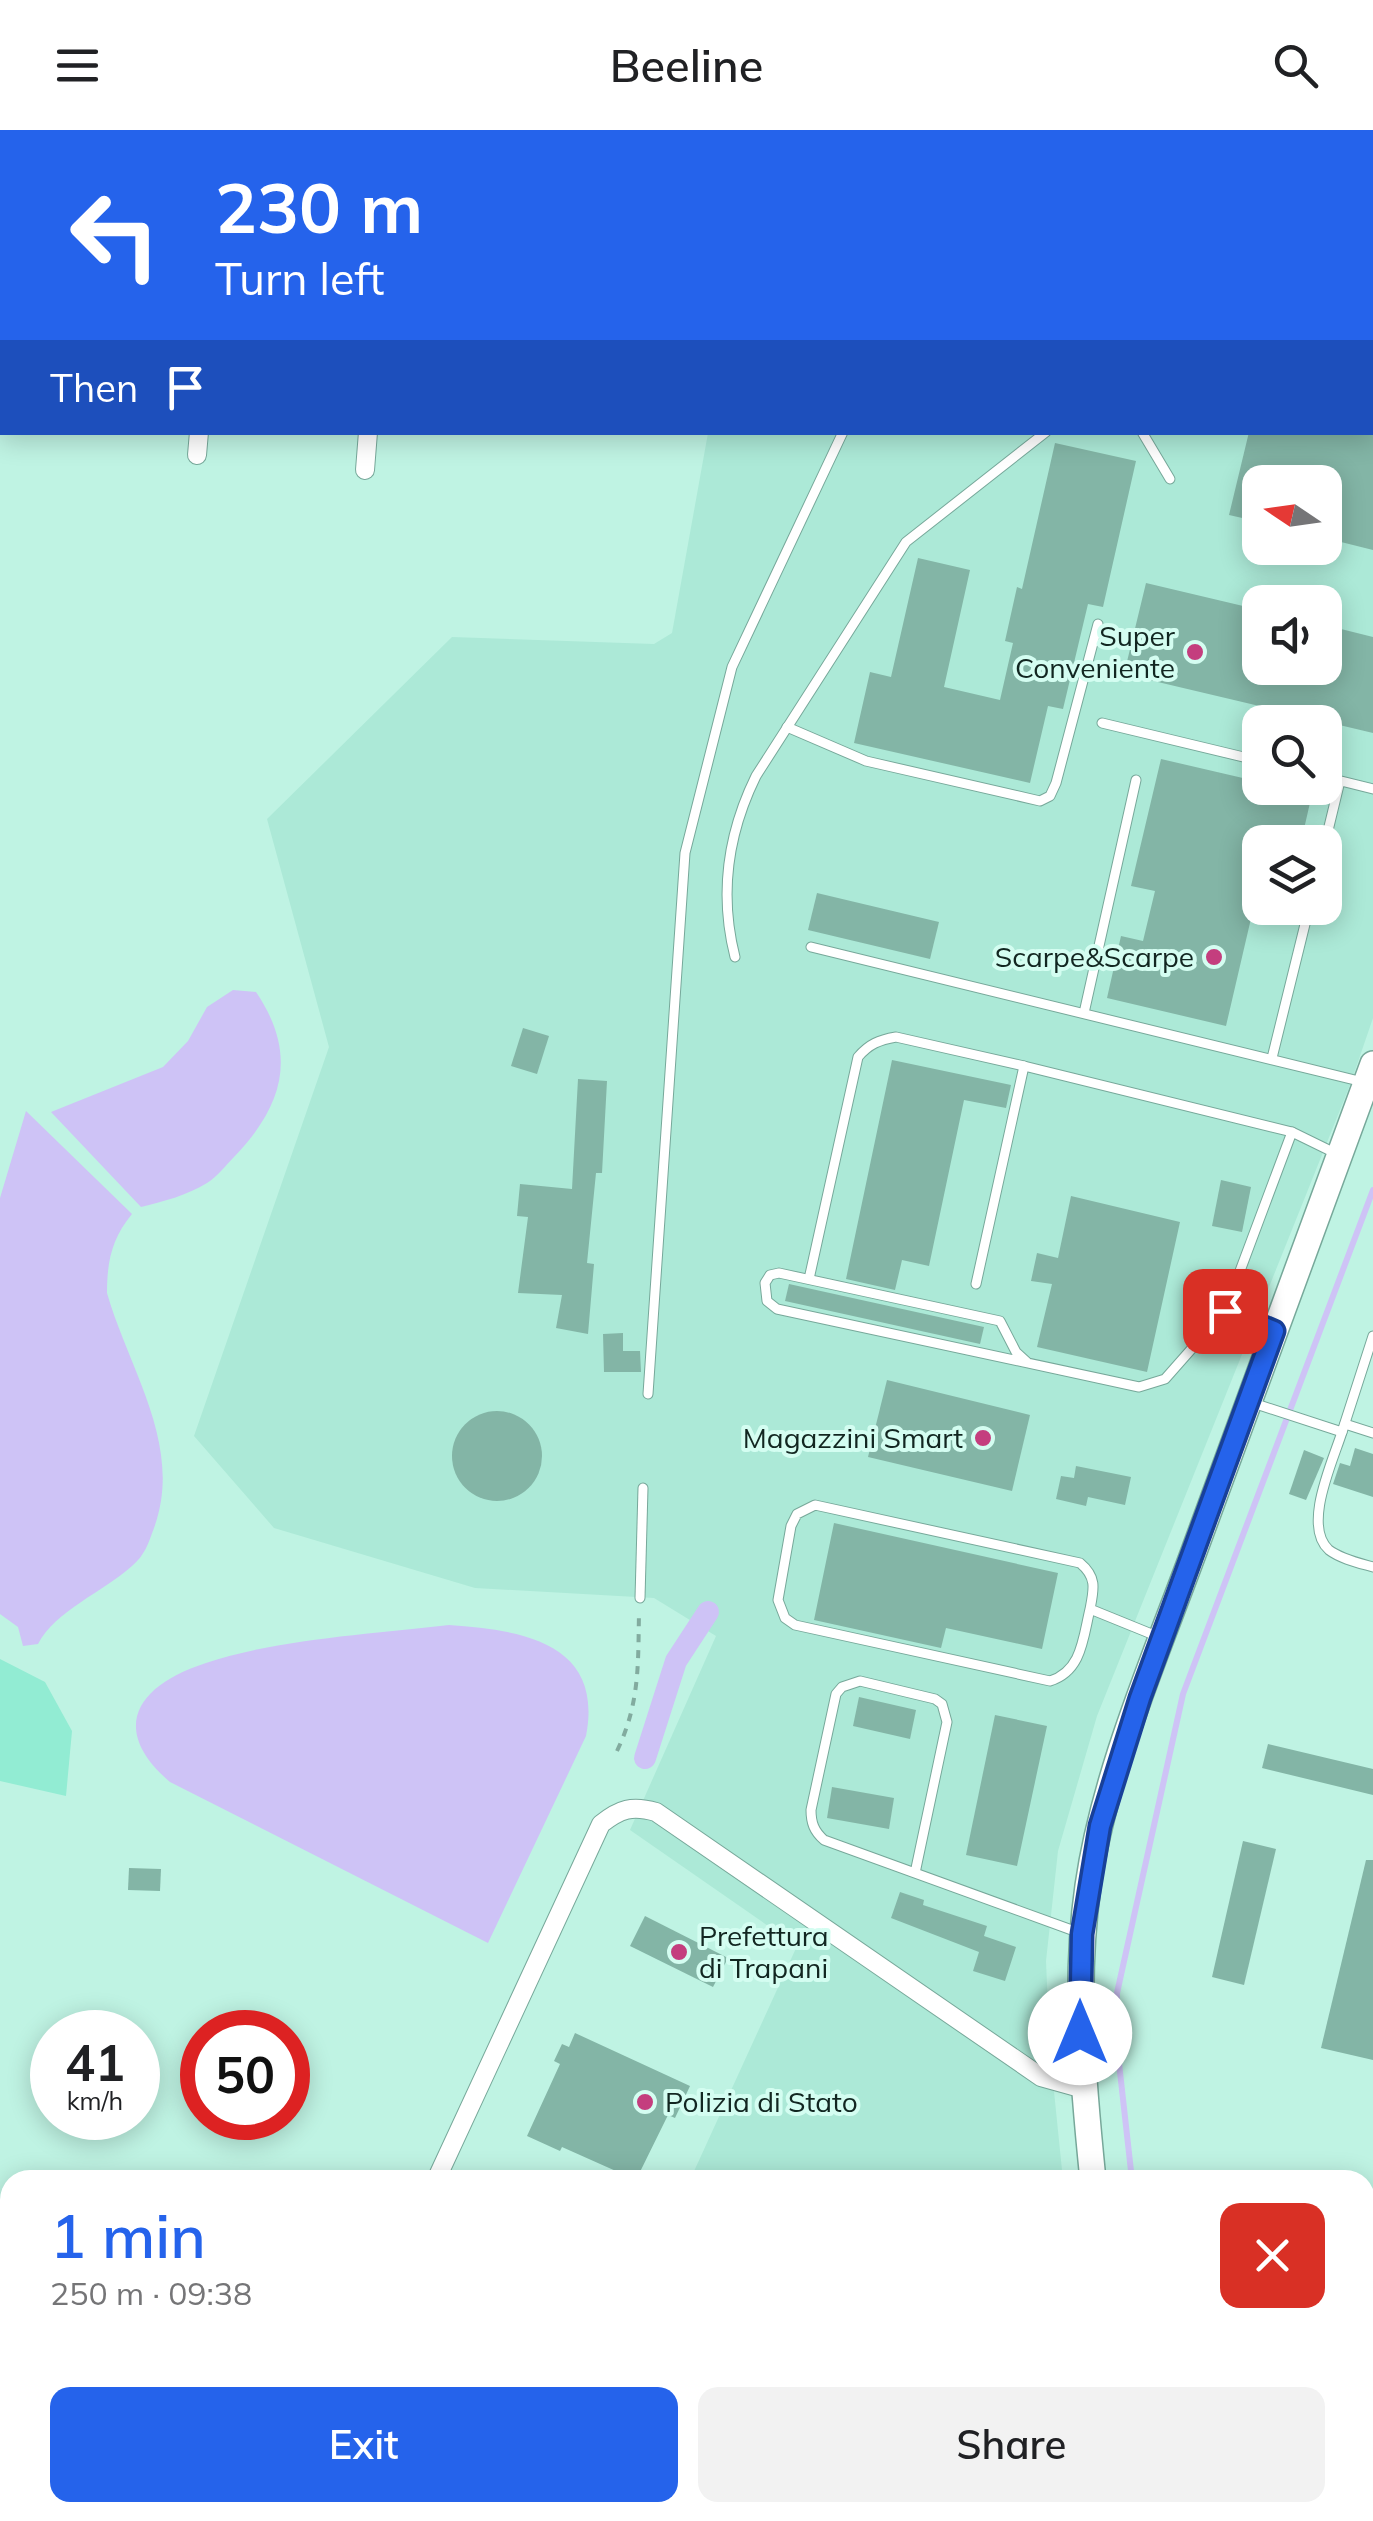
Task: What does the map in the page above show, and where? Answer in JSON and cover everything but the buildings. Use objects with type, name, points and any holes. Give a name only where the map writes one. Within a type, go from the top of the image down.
[{"type":"main road","points":[[1092,2170],[1080,2033],[1082,1934],[1100,1826],[1162,1638],[1370,1074]]},
{"type":"street","points":[[197,455],[199,435]]},
{"type":"street","points":[[365,470],[368,435]]},
{"type":"street","points":[[441,2170],[601,1824],[619,1810],[638,1807],[656,1812],[1041,2077],[1084,2088]]},
{"type":"lane","points":[[648,1394],[685,853],[692,814],[732,667],[843,435]]},
{"type":"lane","points":[[735,956],[726,896],[734,830],[756,776],[906,542],[1042,435]]},
{"type":"lane","points":[[1144,435],[1170,479]]},
{"type":"lane","points":[[786,728],[846,755],[1040,801],[1050,796],[1056,783],[1098,624]]},
{"type":"lane","points":[[1102,723],[1242,758]]},
{"type":"lane","points":[[1084,1013],[1136,780]]},
{"type":"lane","points":[[1342,781],[1373,789]]},
{"type":"lane","points":[[1272,1058],[1305,925]]},
{"type":"lane","points":[[811,947],[1272,1058],[1370,1074]]},
{"type":"lane","points":[[809,1279],[858,1058],[880,1039],[896,1038],[1024,1066],[1292,1132],[1340,1155]]},
{"type":"lane","points":[[976,1284],[1024,1066]]},
{"type":"lane","points":[[1028,1363],[1016,1352],[1000,1321],[779,1273],[770,1274],[764,1292],[777,1309],[1139,1387],[1164,1379],[1225,1311],[1292,1132]]},
{"type":"lane","points":[[1225,1311],[1274,1331]]},
{"type":"lane","points":[[1373,1336],[1318,1510],[1318,1533],[1329,1550],[1373,1567]]},
{"type":"lane","points":[[1249,1402],[1298,1418],[1373,1432]]},
{"type":"lane","points":[[640,1598],[643,1488]]},
{"type":"lane","points":[[815,1505],[1080,1562],[1093,1577],[1090,1610],[1077,1661],[1071,1670],[1050,1680],[795,1626],[785,1618],[778,1600],[791,1526],[797,1514],[815,1505]]},
{"type":"lane","points":[[1090,1610],[1162,1638]]},
{"type":"lane","points":[[915,1873],[947,1722],[942,1704],[860,1681],[850,1683],[836,1694],[811,1810],[811,1822],[824,1840],[1082,1934]]},
{"type":"path","points":[[616,1751],[636,1698],[640,1598]]},
{"type":"shaded area","points":[[708,435],[1373,435],[1373,1018],[1350,1085],[1097,1716],[1058,1851],[1046,1961],[1062,2170],[695,2170],[797,1946],[630,1830],[716,1636],[654,1598],[475,1588],[274,1528],[194,1436],[329,1047],[267,819],[452,637],[654,644],[672,633]]},
{"type":"shaded area","points":[[233,990],[256,992],[269,1015],[281,1058],[274,1098],[251,1138],[211,1180],[183,1195],[141,1207],[51,1112],[163,1067],[188,1041],[207,1007]]},
{"type":"shaded area","points":[[26,1111],[132,1214],[112,1250],[107,1293],[150,1409],[162,1468],[154,1528],[140,1558],[56,1622],[38,1644],[23,1646],[18,1627],[0,1614],[0,1198]]},
{"type":"shaded area","points":[[449,1625],[504,1631],[552,1648],[570,1661],[583,1680],[588,1705],[586,1736],[488,1943],[170,1782],[151,1763],[140,1744],[136,1727],[139,1711],[148,1696],[182,1672],[234,1655],[294,1643]]},
{"type":"shaded area","points":[[0,1659],[45,1682],[72,1731],[66,1796],[0,1781]]},
{"type":"waterway","points":[[1131,2170],[1116,2036],[1117,1993],[1183,1694],[1373,1190]]},
{"type":"waterway","points":[[645,1758],[676,1661],[708,1612]]},
{"type":"place","name":"Super Conveniente","points":[[1195,652]]},
{"type":"place","name":"Scarpe&Scarpe","points":[[1214,957]]},
{"type":"place","name":"Magazzini Smart","points":[[983,1438]]},
{"type":"place","name":"Prefettura di Trapani","points":[[679,1952]]},
{"type":"place","name":"Polizia di Stato","points":[[645,2102]]},
{"type":"route","points":[[1080,2033],[1082,1934],[1100,1826],[1140,1698],[1274,1331],[1225,1311]]}]
